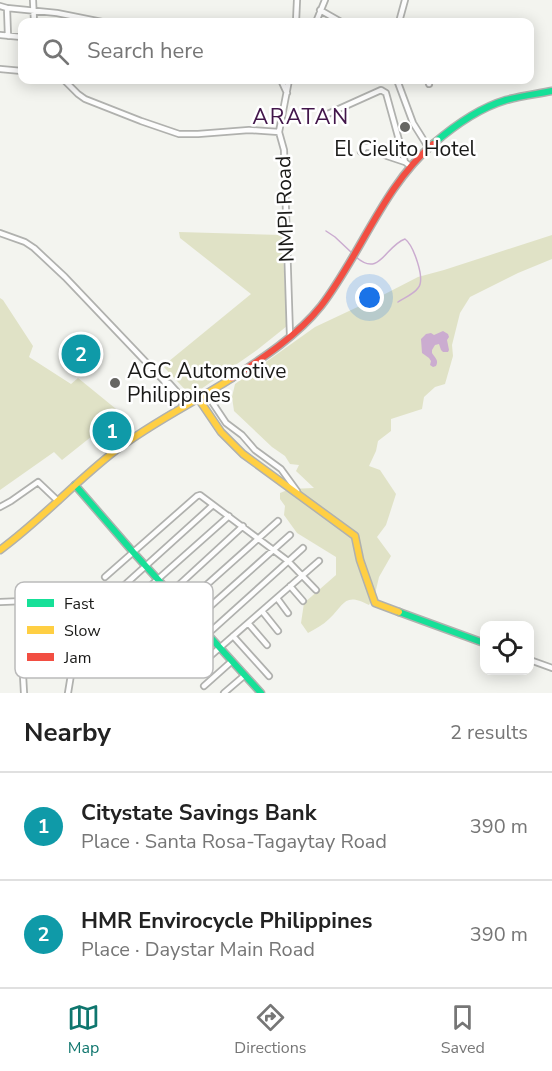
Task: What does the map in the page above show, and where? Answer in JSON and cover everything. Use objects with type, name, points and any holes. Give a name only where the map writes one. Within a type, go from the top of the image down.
[{"type":"main road","points":[[0,550],[96,466],[132,438],[251,364],[290,336],[314,314],[357,249],[408,164],[428,147],[485,108],[506,100],[552,92]]},
{"type":"main road","points":[[198,398],[221,432],[243,454],[355,536],[360,560],[375,603],[480,642]]},
{"type":"main road","points":[[75,485],[158,580]]},
{"type":"main road","points":[[213,640],[257,692]]},
{"type":"street","points":[[33,0],[34,18]]},
{"type":"street","points":[[296,18],[297,0]]},
{"type":"street","points":[[317,18],[325,0]]},
{"type":"street","points":[[400,18],[405,0]]},
{"type":"street","points":[[0,6],[82,18]]},
{"type":"street","points":[[7,8],[8,36]]},
{"type":"street","points":[[320,10],[334,18]]},
{"type":"street","points":[[0,35],[18,37]]},
{"type":"street","points":[[0,69],[18,71]]},
{"type":"street","name":"NMPI Road","points":[[68,84],[85,99],[173,133],[190,135],[249,130],[279,132],[284,150],[290,336]]},
{"type":"street","points":[[282,84],[287,93]]},
{"type":"street","points":[[279,132],[290,84]]},
{"type":"street","points":[[398,84],[413,123],[428,147]]},
{"type":"street","points":[[321,117],[359,99],[381,90],[384,91],[408,164]]},
{"type":"street","points":[[361,152],[365,147],[369,147],[408,164]]},
{"type":"street","points":[[0,232],[25,242],[42,255],[164,381],[166,386],[187,405]]},
{"type":"street","points":[[206,393],[226,423],[242,435],[255,450],[281,469],[301,497]]},
{"type":"street","points":[[0,507],[38,482],[58,501]]},
{"type":"street","points":[[105,577],[197,496],[202,496],[288,561],[316,590]]},
{"type":"street","points":[[128,582],[213,505]]},
{"type":"street","points":[[156,582],[229,516]]},
{"type":"street","points":[[210,582],[278,521]]},
{"type":"street","points":[[182,582],[243,526]]},
{"type":"street","points":[[213,604],[290,535]]},
{"type":"street","points":[[213,629],[303,548]]},
{"type":"street","points":[[213,654],[319,561]]},
{"type":"street","points":[[290,586],[303,601]]},
{"type":"street","points":[[277,598],[288,613]]},
{"type":"street","points":[[0,602],[15,601]]},
{"type":"street","points":[[262,611],[278,631]]},
{"type":"street","points":[[248,623],[267,645]]},
{"type":"street","points":[[233,636],[269,676]]},
{"type":"street","points":[[204,686],[232,661]]},
{"type":"street","points":[[534,661],[552,668]]},
{"type":"street","points":[[224,693],[245,675]]},
{"type":"street","points":[[23,678],[24,693]]},
{"type":"street","points":[[68,693],[70,678]]},
{"type":"green space","points":[[179,232],[282,235],[287,326],[191,396],[163,366],[251,294],[180,238]]},
{"type":"green space","points":[[552,235],[552,259],[470,297],[460,313],[452,345],[453,356],[445,384],[435,387],[424,397],[422,409],[391,419],[391,431],[378,441],[369,466],[380,470],[396,494],[386,525],[377,537],[391,556],[379,577],[375,594],[369,605],[361,601],[346,601],[327,621],[308,633],[301,623],[304,603],[336,575],[336,557],[297,533],[284,515],[285,506],[280,499],[280,493],[290,489],[314,488],[296,471],[299,465],[290,464],[285,456],[272,447],[234,411],[232,397],[235,384],[315,327],[418,277]]},
{"type":"green space","points":[[0,298],[33,346],[29,357],[71,384],[78,378],[121,413],[62,460],[54,452],[0,490]]},
{"type":"shaded area","points":[[443,331],[449,337],[447,340],[449,350],[443,352],[439,344],[435,345],[432,353],[437,362],[433,367],[430,365],[429,358],[422,353],[421,339],[426,334],[434,335]]},
{"type":"waterway","points":[[326,231],[352,253]]},
{"type":"waterway","points":[[356,257],[364,263],[371,264],[377,262],[398,243],[405,239],[408,242],[418,262],[420,284],[414,292],[398,302]]},
{"type":"traffic: fast","points":[[433,144],[477,112],[506,100],[552,91]]},
{"type":"traffic: fast","points":[[75,485],[160,582]]},
{"type":"traffic: fast","points":[[399,612],[480,642]]},
{"type":"traffic: fast","points":[[213,640],[261,693]]},
{"type":"traffic: slow","points":[[0,550],[115,451],[158,422],[232,378]]},
{"type":"traffic: slow","points":[[198,398],[221,432],[243,454],[355,536],[360,560],[375,603],[399,612]]},
{"type":"traffic: jam","points":[[232,378],[268,354],[312,317],[335,286],[386,200],[415,161],[433,144]]},
{"type":"place","name":"El Cielito Hotel","points":[[405,127]]},
{"type":"place","name":"HMR Envirocycle Philippines","points":[[81,354]]},
{"type":"place","name":"AGC Automotive Philippines","points":[[115,383]]},
{"type":"place","name":"Citystate Savings Bank","points":[[112,431]]},
{"type":"district","name":"ARATAN","points":[[301,117]]}]
